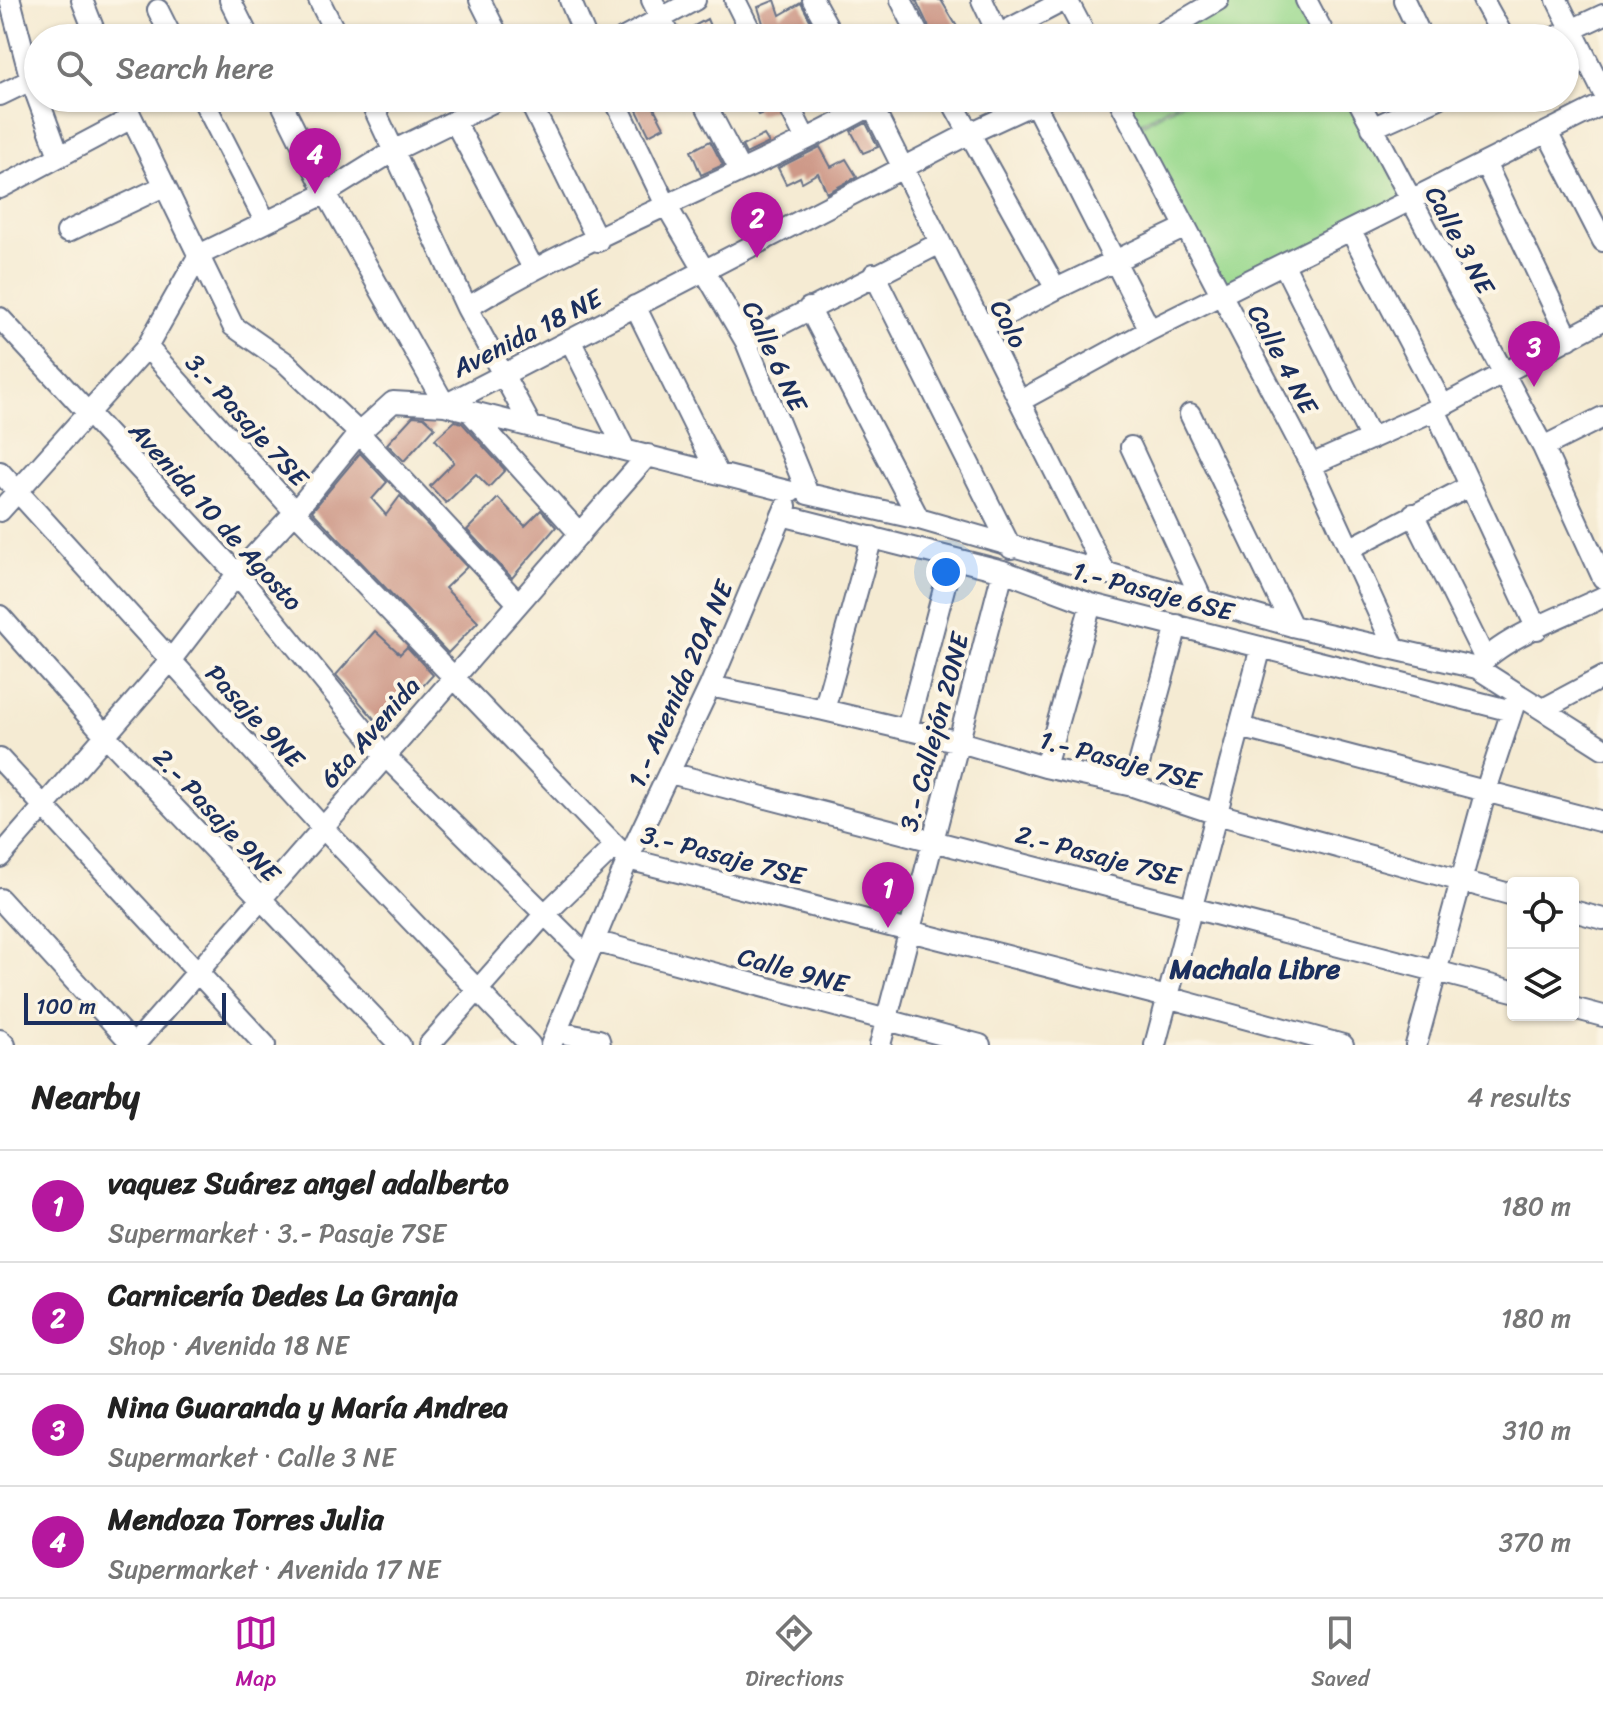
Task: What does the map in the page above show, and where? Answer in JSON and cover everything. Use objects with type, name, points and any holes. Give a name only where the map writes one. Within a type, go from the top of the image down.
[{"type":"street","points":[[10,0],[24,53]]},
{"type":"street","points":[[82,0],[91,24]]},
{"type":"street","points":[[230,0],[242,24]]},
{"type":"street","points":[[319,0],[331,24]]},
{"type":"street","points":[[480,0],[492,24]]},
{"type":"street","points":[[570,0],[580,24]]},
{"type":"street","points":[[639,24],[656,9],[695,0]]},
{"type":"street","points":[[735,0],[747,24]]},
{"type":"street","points":[[813,0],[826,24]]},
{"type":"street","points":[[901,0],[913,24]]},
{"type":"street","points":[[982,0],[991,24]]},
{"type":"street","points":[[1019,24],[1066,0],[1079,24]]},
{"type":"street","points":[[1170,24],[1191,7],[1218,0]]},
{"type":"street","points":[[1306,0],[1319,24]]},
{"type":"street","points":[[1404,0],[1415,24]]},
{"type":"street","points":[[1483,0],[1496,24]]},
{"type":"street","points":[[1557,0],[1561,24]]},
{"type":"street","points":[[158,10],[165,24]]},
{"type":"street","points":[[1579,26],[1603,15]]},
{"type":"street","points":[[1579,57],[1603,92]]},
{"type":"street","points":[[0,95],[24,83]]},
{"type":"street","points":[[1020,401],[1150,330],[1220,298],[1603,104]]},
{"type":"street","points":[[43,112],[59,156]]},
{"type":"street","points":[[127,112],[233,326],[286,363],[359,433],[518,603]]},
{"type":"street","points":[[209,112],[265,221]]},
{"type":"street","points":[[286,112],[326,193],[445,405],[919,519],[1011,548],[1292,626],[1481,664],[1537,629],[1603,597]]},
{"type":"street","points":[[376,112],[467,308],[531,426]]},
{"type":"street","points":[[0,511],[147,347],[199,255],[326,193],[395,150],[474,112]]},
{"type":"street","points":[[535,112],[598,241]]},
{"type":"street","name":"Calle 6 NE","points":[[621,112],[703,273],[746,342],[809,495]]},
{"type":"street","points":[[709,112],[740,170]]},
{"type":"street","points":[[792,112],[805,138]]},
{"type":"street","points":[[467,308],[533,268],[598,241],[852,112]]},
{"type":"street","name":"Colo","points":[[879,112],[902,170],[938,244],[1106,574]]},
{"type":"street","points":[[957,112],[1056,289]]},
{"type":"street","name":"Avenida 18 NE","points":[[0,857],[170,661],[237,574],[295,512],[359,433],[393,402],[445,405],[1016,112]]},
{"type":"street","points":[[1045,112],[1150,330]]},
{"type":"street","name":"Calle 4 NE","points":[[1125,112],[1220,298],[1311,465],[1394,647]]},
{"type":"street","name":"Calle 3 NE","points":[[1364,112],[1543,447],[1603,578]]},
{"type":"street","points":[[1372,128],[1408,112]]},
{"type":"street","points":[[0,188],[130,119]]},
{"type":"street","points":[[455,122],[533,268]]},
{"type":"street","points":[[1547,132],[1603,241]]},
{"type":"street","points":[[1485,163],[1569,339]]},
{"type":"street","points":[[67,232],[162,187]]},
{"type":"street","points":[[982,327],[1186,227]]},
{"type":"street","points":[[1351,231],[1439,408],[1470,486],[1537,629]]},
{"type":"street","points":[[746,342],[938,244]]},
{"type":"street","points":[[1284,265],[1371,439]]},
{"type":"street","points":[[874,274],[1011,548]]},
{"type":"street","points":[[635,306],[717,472]]},
{"type":"street","points":[[809,308],[919,519]]},
{"type":"street","name":"Avenida 10 de Agosto","points":[[0,318],[237,574],[385,756]]},
{"type":"street","points":[[1311,465],[1439,408],[1603,320]]},
{"type":"street","points":[[570,340],[625,450]]},
{"type":"street","name":"3.- Pasaje 7SE","points":[[147,347],[295,512],[621,853],[1167,997],[1290,1039],[1343,1045]]},
{"type":"street","points":[[469,411],[580,534]]},
{"type":"street","points":[[1190,414],[1292,626]]},
{"type":"street","points":[[1543,447],[1603,417]]},
{"type":"street","points":[[1131,447],[1202,600]]},
{"type":"street","name":"6ta Avenida","points":[[134,1045],[648,455]]},
{"type":"street","name":"Pasaje 9NE","points":[[0,472],[323,828],[530,1045]]},
{"type":"street","points":[[1349,549],[1470,486]]},
{"type":"street","name":"1.- Avenida 20A NE","points":[[554,1038],[590,949],[621,853],[670,773],[782,515],[809,495]]},
{"type":"street","points":[[1413,514],[1481,664],[1515,701],[1545,708],[1603,748]]},
{"type":"street","name":"1.- Pasaje 6SE","points":[[782,515],[1003,571],[1091,604],[1261,647],[1515,701]]},
{"type":"street","points":[[824,710],[872,537]]},
{"type":"street","points":[[907,729],[952,558]]},
{"type":"street","name":"3.- Callejón 20NE","points":[[880,1045],[1003,571]]},
{"type":"street","points":[[1045,767],[1091,604]]},
{"type":"street","name":"2.- Pasaje 9NE","points":[[0,616],[105,735],[400,1045]]},
{"type":"street","points":[[1133,786],[1177,625]]},
{"type":"street","points":[[1155,1045],[1261,647]]},
{"type":"street","points":[[1545,708],[1603,677]]},
{"type":"street","name":"1.- Pasaje 7SE","points":[[710,686],[907,729],[1045,767],[1133,786],[1217,814],[1507,893]]},
{"type":"street","points":[[1416,1045],[1486,790],[1515,701]]},
{"type":"street","points":[[1240,727],[1603,822]]},
{"type":"street","points":[[385,756],[543,916],[590,949]]},
{"type":"street","points":[[0,759],[42,808],[265,1045]]},
{"type":"street","name":"2.- Pasaje 7SE","points":[[670,773],[933,838],[1507,989]]},
{"type":"street","points":[[429,1045],[543,916],[621,853]]},
{"type":"street","points":[[0,899],[134,1045]]},
{"type":"street","points":[[1579,913],[1603,919]]},
{"type":"street","name":"Calle 9NE","points":[[590,949],[980,1045]]},
{"type":"street","points":[[1579,1010],[1603,1016]]},
{"type":"street","points":[[554,1038],[621,1045]]},
{"type":"street","points":[[0,1040],[5,1045]]},
{"type":"green space","points":[[1231,0],[1302,0],[1315,24],[1191,24]]},
{"type":"green space","points":[[1128,112],[1159,112],[1134,126]]},
{"type":"green space","points":[[1165,112],[1360,112],[1405,199],[1218,299],[1138,127]]},
{"type":"building","points":[[775,0],[780,15],[801,3],[812,24],[763,24],[758,7]]},
{"type":"building","points":[[916,0],[941,0],[955,24],[927,24]]},
{"type":"building","points":[[638,112],[656,112],[664,127],[649,135]]},
{"type":"building","points":[[866,123],[878,147],[863,153],[851,131]]},
{"type":"building","points":[[764,135],[769,143],[746,154],[742,146]]},
{"type":"building","points":[[710,141],[723,165],[701,175],[691,151]]},
{"type":"building","points":[[820,147],[831,167],[846,159],[857,177],[827,193],[818,173],[802,182],[800,177],[786,184],[778,168]]},
{"type":"building","points":[[413,416],[424,417],[435,427],[404,461],[387,444]]},
{"type":"building","points":[[455,421],[462,423],[505,470],[489,487],[476,474],[446,503],[430,486],[454,462],[435,439]]},
{"type":"building","points":[[360,453],[387,482],[372,499],[386,515],[400,496],[467,567],[445,588],[478,622],[448,653],[312,511]]},
{"type":"building","points":[[498,498],[525,526],[541,510],[556,527],[512,578],[467,530]]},
{"type":"building","points":[[375,631],[400,654],[407,647],[433,675],[383,729],[336,675]]},
{"type":"place","name":"Mendoza Torres Julia","points":[[315,194]]},
{"type":"place","name":"Carnicería Dedes La Granja","points":[[757,258]]},
{"type":"place","name":"Nina Guaranda y María Andrea","points":[[1534,387]]},
{"type":"place","name":"vaquez Suárez angel adalberto","points":[[888,928]]},
{"type":"district","name":"Machala Libre","points":[[1255,968]]}]
